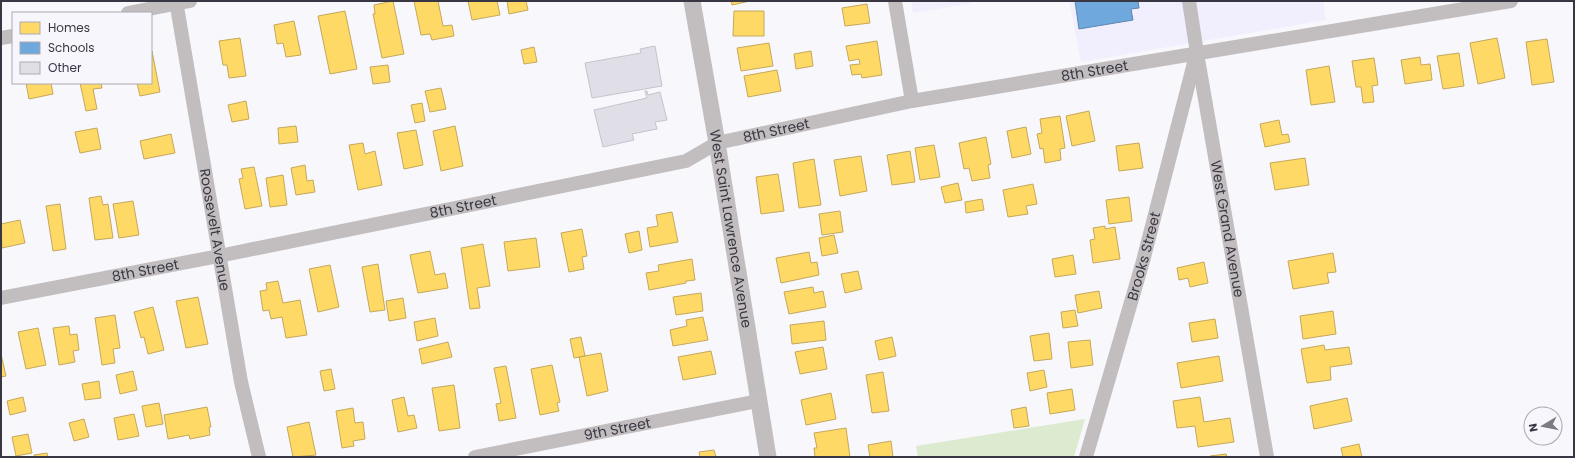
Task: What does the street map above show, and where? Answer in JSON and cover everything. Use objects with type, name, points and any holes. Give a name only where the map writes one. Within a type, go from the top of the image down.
[{"type":"street","name":"West Saint Lawrence Avenue","points":[[692,1],[717,142],[768,457]]},
{"type":"street","points":[[895,1],[912,102]]},
{"type":"street","name":"West Grand Avenue","points":[[1189,1],[1267,457]]},
{"type":"street","name":"8th Street","points":[[1,298],[219,256],[686,161],[717,142],[912,102],[1511,1]]},
{"type":"street","points":[[133,12],[181,2]]},
{"type":"street","name":"Roosevelt Avenue","points":[[181,2],[219,256],[241,382],[259,457]]},
{"type":"street","points":[[1,38],[12,36]]},
{"type":"street","name":"Brooks Street","points":[[1086,457],[1143,260],[1197,53]]},
{"type":"street","name":"9th Street","points":[[475,457],[758,401]]},
{"type":"shaded area","points":[[911,1],[972,1],[973,3],[913,13]]},
{"type":"shaded area","points":[[1069,1],[1323,1],[1326,20],[1081,62]]},
{"type":"green space","points":[[1085,419],[1074,457],[918,457],[916,446]]},
{"type":"building: Homes","points":[[393,1],[404,54],[382,58],[373,14],[375,14],[374,5]]},
{"type":"building: Homes","points":[[414,1],[438,1],[443,26],[452,25],[454,36],[432,40],[430,34],[421,35]]},
{"type":"building: Homes","points":[[468,1],[497,1],[500,15],[472,20]]},
{"type":"building: Homes","points":[[507,1],[526,1],[528,10],[509,14]]},
{"type":"building: Homes","points":[[731,1],[750,1],[732,5]]},
{"type":"building: Homes","points":[[867,4],[870,23],[845,26],[842,8]]},
{"type":"building: Homes","points":[[345,11],[357,69],[330,74],[318,16]]},
{"type":"building: Homes","points":[[734,11],[764,11],[764,36],[733,36]]},
{"type":"building: Homes","points":[[294,21],[301,55],[286,57],[283,43],[277,44],[274,25]]},
{"type":"building: Homes","points":[[240,38],[246,76],[229,78],[227,65],[223,65],[219,41]]},
{"type":"building: Homes","points":[[1497,38],[1505,78],[1478,84],[1470,43]]},
{"type":"building: Homes","points":[[1547,39],[1554,82],[1532,85],[1526,42]]},
{"type":"building: Homes","points":[[877,41],[882,75],[862,78],[861,74],[852,75],[850,65],[860,64],[859,59],[849,61],[846,46]]},
{"type":"building: Homes","points":[[769,43],[773,66],[741,71],[737,48]]},
{"type":"building: Homes","points":[[534,47],[537,62],[524,64],[521,50]]},
{"type":"building: Homes","points":[[152,51],[160,92],[140,96],[137,84],[152,84]]},
{"type":"building: Homes","points":[[811,51],[813,66],[796,69],[794,54]]},
{"type":"building: Homes","points":[[1459,53],[1464,86],[1443,89],[1437,56]]},
{"type":"building: Homes","points":[[1420,57],[1421,65],[1430,64],[1432,80],[1405,84],[1401,60]]},
{"type":"building: Homes","points":[[1374,58],[1378,85],[1372,86],[1374,102],[1363,103],[1361,87],[1356,87],[1352,61]]},
{"type":"building: Homes","points":[[388,65],[390,82],[373,84],[370,67]]},
{"type":"building: Homes","points":[[1329,66],[1335,102],[1311,105],[1306,70]]},
{"type":"building: Homes","points":[[777,70],[781,91],[748,97],[744,76]]},
{"type":"building: Homes","points":[[26,84],[51,84],[53,94],[29,99]]},
{"type":"building: Homes","points":[[80,84],[101,84],[102,88],[93,89],[97,109],[86,111]]},
{"type":"building: Homes","points":[[441,88],[446,109],[430,112],[425,91]]},
{"type":"building: Homes","points":[[246,101],[249,119],[232,122],[228,105]]},
{"type":"building: Homes","points":[[422,103],[425,121],[415,123],[411,105]]},
{"type":"building: Homes","points":[[1089,111],[1095,141],[1072,146],[1066,116]]},
{"type":"building: Homes","points":[[1060,116],[1065,148],[1060,149],[1061,160],[1045,163],[1043,148],[1040,149],[1037,134],[1042,133],[1040,119]]},
{"type":"building: Homes","points":[[1279,120],[1282,135],[1288,134],[1290,142],[1265,147],[1260,124]]},
{"type":"building: Homes","points":[[296,126],[298,142],[279,144],[278,128]]},
{"type":"building: Homes","points":[[455,126],[463,166],[441,171],[433,131]]},
{"type":"building: Homes","points":[[1026,127],[1031,154],[1012,158],[1007,131]]},
{"type":"building: Homes","points":[[97,128],[101,149],[80,153],[75,132]]},
{"type":"building: Homes","points":[[416,130],[423,165],[404,169],[397,133]]},
{"type":"building: Homes","points":[[171,134],[175,153],[144,159],[140,141]]},
{"type":"building: Homes","points":[[986,137],[991,164],[988,165],[990,178],[972,181],[969,168],[964,169],[959,143]]},
{"type":"building: Homes","points":[[363,143],[365,154],[375,151],[382,185],[358,190],[349,145]]},
{"type":"building: Homes","points":[[1139,143],[1143,168],[1119,171],[1116,146]]},
{"type":"building: Homes","points":[[934,145],[940,177],[920,180],[915,148]]},
{"type":"building: Homes","points":[[910,151],[915,182],[892,185],[887,155]]},
{"type":"building: Homes","points":[[861,156],[867,191],[840,196],[834,160]]},
{"type":"building: Homes","points":[[1305,158],[1309,185],[1275,190],[1270,163]]},
{"type":"building: Homes","points":[[814,159],[821,205],[799,208],[793,163]]},
{"type":"building: Homes","points":[[305,165],[307,181],[313,180],[315,192],[296,195],[291,168]]},
{"type":"building: Homes","points":[[254,167],[262,206],[245,209],[239,179],[243,178],[241,169]]},
{"type":"building: Homes","points":[[778,174],[784,211],[761,214],[756,177]]},
{"type":"building: Homes","points":[[283,175],[287,205],[270,207],[266,178]]},
{"type":"building: Homes","points":[[958,183],[962,200],[945,203],[941,187]]},
{"type":"building: Homes","points":[[1033,184],[1037,204],[1026,206],[1028,214],[1008,217],[1003,190]]},
{"type":"building: Homes","points":[[101,196],[103,205],[108,204],[113,238],[95,240],[89,198]]},
{"type":"building: Homes","points":[[1129,197],[1132,221],[1109,224],[1106,200]]},
{"type":"building: Homes","points":[[982,199],[984,210],[966,213],[965,202]]},
{"type":"building: Homes","points":[[133,201],[139,235],[119,238],[113,204]]},
{"type":"building: Homes","points":[[60,204],[66,249],[53,251],[46,206]]},
{"type":"building: Homes","points":[[840,211],[843,232],[822,235],[819,214]]},
{"type":"building: Homes","points":[[672,212],[678,242],[650,247],[647,228],[658,226],[656,215]]},
{"type":"building: Homes","points":[[20,220],[25,243],[2,248],[1,224]]},
{"type":"building: Homes","points":[[1105,226],[1105,229],[1115,227],[1120,259],[1093,263],[1090,240],[1095,239],[1093,228]]},
{"type":"building: Homes","points":[[582,229],[587,256],[582,257],[584,269],[569,272],[561,233]]},
{"type":"building: Homes","points":[[639,231],[642,250],[629,253],[625,234]]},
{"type":"building: Homes","points":[[834,235],[838,253],[822,256],[819,238]]},
{"type":"building: Homes","points":[[536,238],[540,267],[508,271],[504,242]]},
{"type":"building: Homes","points":[[483,244],[490,286],[477,288],[480,308],[470,309],[461,248]]},
{"type":"building: Homes","points":[[430,251],[435,275],[445,273],[448,288],[418,293],[410,255]]},
{"type":"building: Homes","points":[[809,252],[811,263],[817,262],[819,275],[781,283],[776,258]]},
{"type":"building: Homes","points":[[1333,253],[1336,272],[1327,273],[1329,283],[1293,289],[1288,261]]},
{"type":"building: Homes","points":[[1073,255],[1076,274],[1055,277],[1052,259]]},
{"type":"building: Homes","points":[[692,259],[695,280],[649,290],[646,273],[659,271],[658,265]]},
{"type":"building: Homes","points":[[1204,262],[1208,283],[1190,287],[1188,278],[1179,280],[1177,268]]},
{"type":"building: Homes","points":[[378,264],[385,310],[370,312],[362,267]]},
{"type":"building: Homes","points":[[330,265],[339,307],[318,312],[309,269]]},
{"type":"building: Homes","points":[[858,271],[862,289],[845,293],[841,274]]},
{"type":"building: Homes","points":[[278,281],[283,303],[300,300],[307,335],[286,338],[282,317],[271,319],[269,310],[263,311],[260,291],[267,290],[266,283]]},
{"type":"building: Homes","points":[[813,287],[814,293],[823,291],[826,307],[789,314],[784,292]]},
{"type":"building: Homes","points":[[1099,291],[1102,308],[1078,313],[1075,295]]},
{"type":"building: Homes","points":[[701,293],[703,311],[676,315],[673,297]]},
{"type":"building: Homes","points":[[198,297],[208,344],[186,348],[176,301]]},
{"type":"building: Homes","points":[[403,298],[406,318],[389,321],[386,301]]},
{"type":"building: Homes","points":[[153,307],[164,350],[148,354],[144,337],[141,338],[134,312]]},
{"type":"building: Homes","points":[[1075,310],[1078,326],[1063,328],[1061,312]]},
{"type":"building: Homes","points":[[1333,311],[1336,334],[1303,339],[1300,316]]},
{"type":"building: Homes","points":[[115,315],[120,348],[113,349],[115,363],[102,365],[95,318]]},
{"type":"building: Homes","points":[[703,317],[708,340],[673,346],[670,330],[687,326],[686,320]]},
{"type":"building: Homes","points":[[435,318],[438,336],[417,341],[414,322]]},
{"type":"building: Homes","points":[[1215,319],[1218,338],[1192,342],[1189,323]]},
{"type":"building: Homes","points":[[824,321],[826,340],[792,344],[790,325]]},
{"type":"building: Homes","points":[[69,326],[70,335],[77,334],[79,350],[73,351],[75,362],[59,365],[53,328]]},
{"type":"building: Homes","points":[[38,328],[46,365],[26,369],[18,332]]},
{"type":"building: Homes","points":[[1049,333],[1052,359],[1034,361],[1030,336]]},
{"type":"building: Homes","points":[[581,337],[585,356],[574,358],[570,339]]},
{"type":"building: Homes","points":[[892,337],[896,356],[879,360],[875,341]]},
{"type":"building: Homes","points":[[1090,340],[1093,365],[1071,368],[1068,342]]},
{"type":"building: Homes","points":[[448,342],[452,357],[422,364],[419,349]]},
{"type":"building: Homes","points":[[1324,345],[1325,350],[1349,347],[1352,364],[1330,367],[1331,380],[1307,383],[1301,349]]},
{"type":"building: Homes","points":[[823,347],[827,369],[800,374],[795,352]]},
{"type":"building: Homes","points":[[711,351],[716,374],[683,380],[678,357]]},
{"type":"building: Homes","points":[[601,353],[608,391],[587,396],[579,357]]},
{"type":"building: Homes","points":[[1,354],[6,376],[1,377]]},
{"type":"building: Homes","points":[[1219,356],[1223,381],[1181,388],[1177,363]]},
{"type":"building: Homes","points":[[552,365],[560,402],[557,403],[559,411],[540,415],[531,369]]},
{"type":"building: Homes","points":[[506,366],[516,418],[499,421],[496,404],[501,403],[494,368]]},
{"type":"building: Homes","points":[[331,369],[335,389],[324,391],[320,371]]},
{"type":"building: Homes","points":[[1044,370],[1047,387],[1030,391],[1027,373]]},
{"type":"building: Homes","points":[[133,371],[137,390],[120,394],[116,375]]},
{"type":"building: Homes","points":[[883,372],[889,411],[872,413],[866,375]]},
{"type":"building: Homes","points":[[99,381],[101,398],[85,400],[82,384]]},
{"type":"building: Homes","points":[[454,385],[460,428],[439,431],[432,388]]},
{"type":"building: Homes","points":[[1072,389],[1075,410],[1050,414],[1047,393]]},
{"type":"building: Homes","points":[[831,393],[836,419],[806,425],[801,400]]},
{"type":"building: Homes","points":[[23,397],[26,411],[10,415],[7,401]]},
{"type":"building: Homes","points":[[404,397],[408,416],[414,415],[417,428],[398,432],[392,400]]},
{"type":"building: Homes","points":[[1200,397],[1204,422],[1230,418],[1234,442],[1198,447],[1195,426],[1177,428],[1173,401]]},
{"type":"building: Homes","points":[[1347,398],[1352,421],[1314,429],[1310,406]]},
{"type":"building: Homes","points":[[159,403],[163,424],[146,427],[142,406]]},
{"type":"building: Homes","points":[[207,407],[211,427],[209,427],[210,435],[190,439],[189,435],[168,439],[164,415]]},
{"type":"building: Homes","points":[[1026,407],[1029,426],[1014,428],[1011,410]]},
{"type":"building: Homes","points":[[353,408],[355,423],[363,422],[365,439],[353,441],[354,446],[342,448],[336,411]]},
{"type":"building: Homes","points":[[134,414],[139,436],[118,440],[114,418]]},
{"type":"building: Homes","points":[[84,419],[89,437],[74,441],[69,423]]},
{"type":"building: Homes","points":[[309,422],[316,455],[293,457],[287,427]]},
{"type":"building: Homes","points":[[846,428],[850,457],[815,457],[814,448],[817,448],[814,433]]},
{"type":"building: Homes","points":[[28,434],[32,453],[16,456],[12,437]]},
{"type":"building: Homes","points":[[891,441],[893,457],[870,457],[868,445]]},
{"type":"building: Homes","points":[[1359,444],[1362,457],[1343,457],[1341,448]]},
{"type":"building: Homes","points":[[714,450],[716,457],[700,457],[699,452]]},
{"type":"building: Homes","points":[[47,453],[48,457],[35,457],[34,455]]},
{"type":"building: Homes","points":[[1226,454],[1227,457],[1210,457],[1210,456]]},
{"type":"building: Schools","points":[[1075,1],[1138,1],[1139,8],[1131,9],[1133,20],[1079,29]]},
{"type":"building: Other","points":[[655,46],[662,86],[592,98],[585,63],[641,53],[640,49]]},
{"type":"building: Other","points":[[645,91],[647,91],[648,95],[660,92],[667,120],[655,122],[657,129],[632,134],[634,140],[603,147],[594,110],[647,98]]}]
